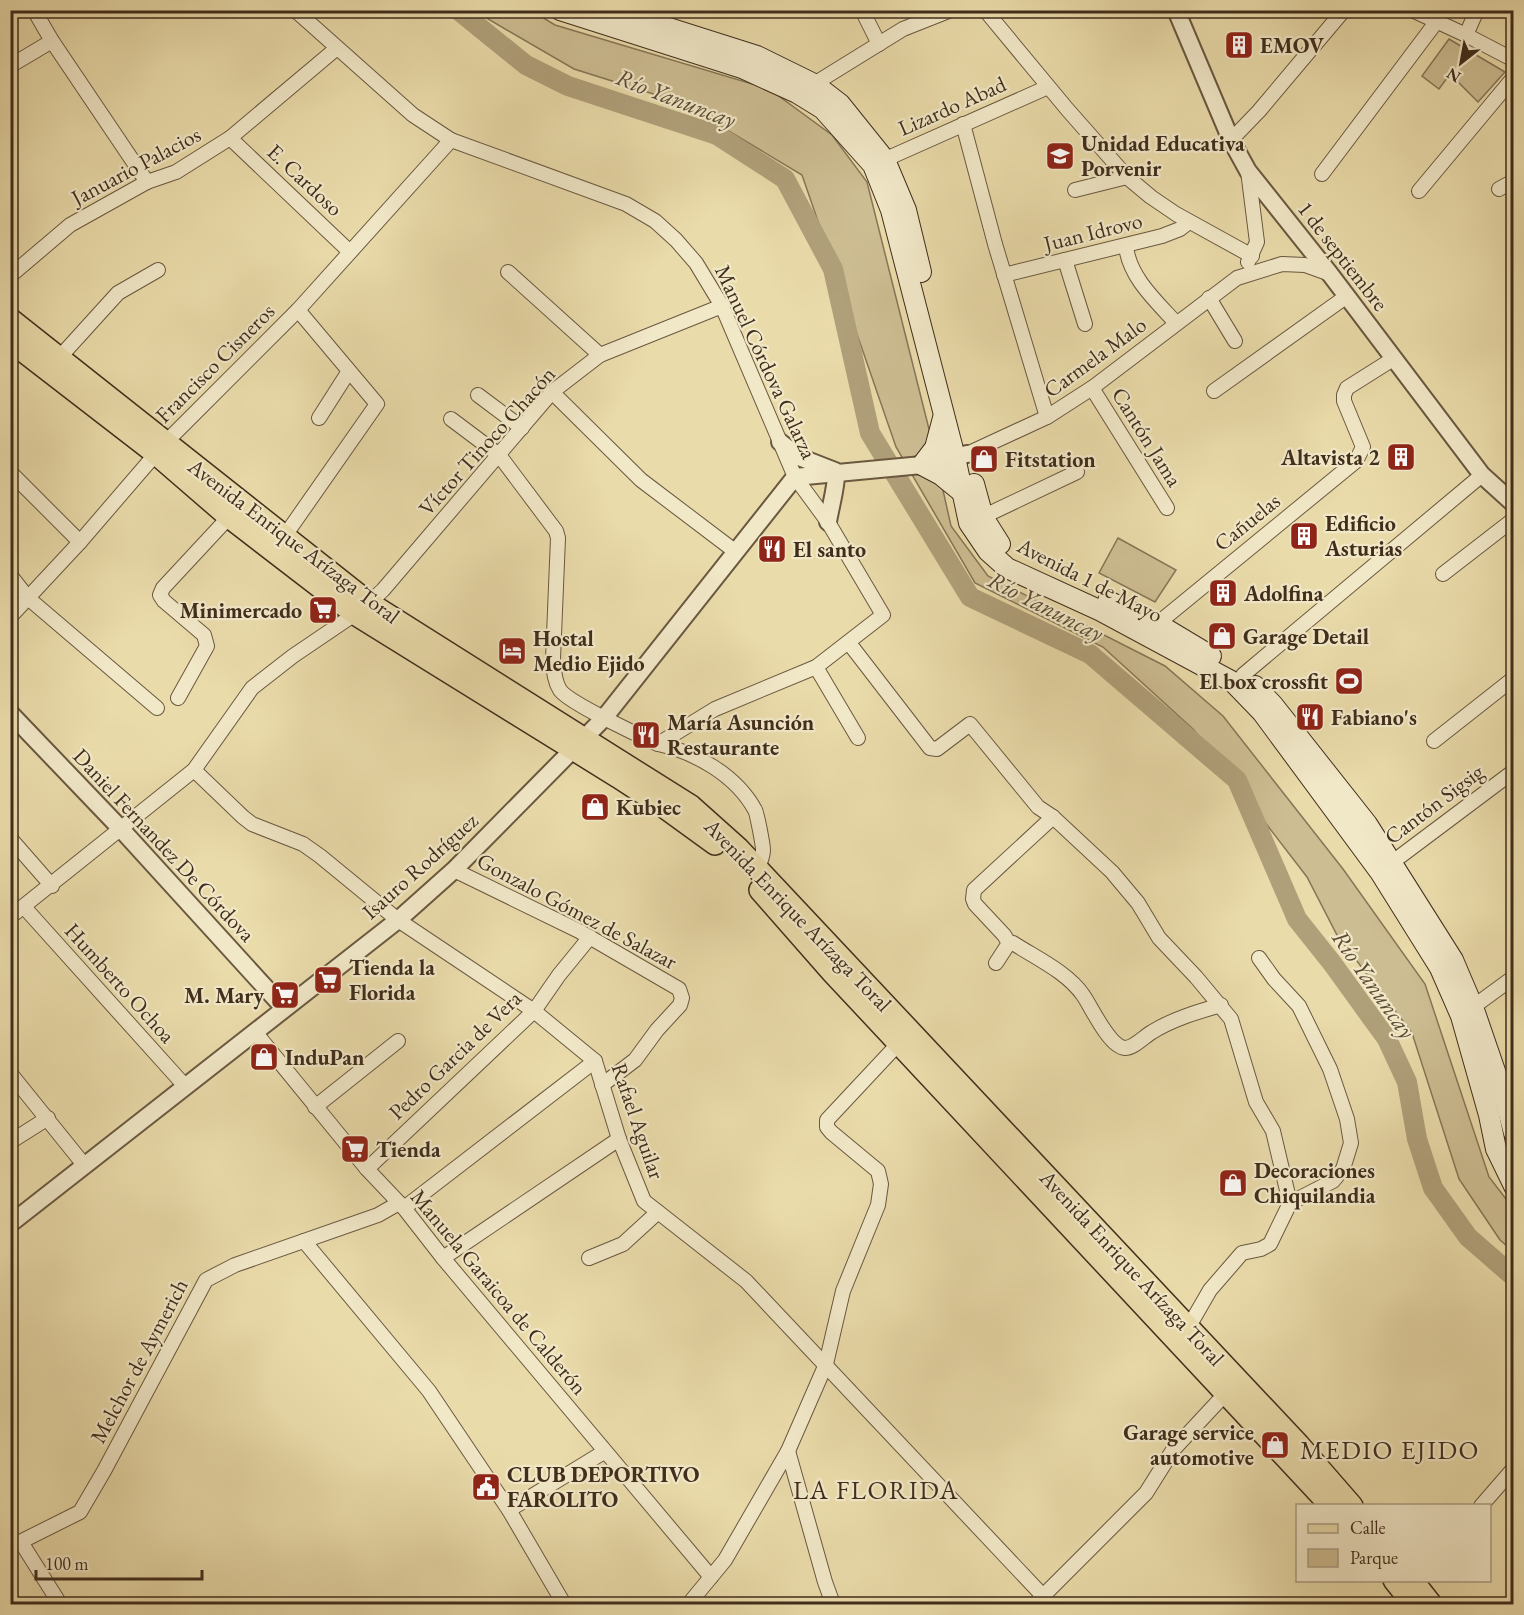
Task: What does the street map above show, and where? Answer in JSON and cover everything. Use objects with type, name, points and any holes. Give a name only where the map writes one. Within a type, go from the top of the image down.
[{"type":"main road","name":"Avenida 1 de Mayo","points":[[560,10],[623,17],[757,56],[814,84],[840,104],[879,163],[906,210],[976,520]]},
{"type":"main road","name":"Avenida 1 de Mayo","points":[[623,17],[797,93],[823,109],[879,163],[944,413],[961,456],[963,493],[988,550],[1007,568],[1101,611],[1151,629],[1243,675],[1280,714],[1367,824],[1386,867],[1440,968],[1461,1016],[1497,1149],[1514,1186]]},
{"type":"main road","name":"Avenida Enrique Arízaga Toral","points":[[10,319],[59,358],[160,448],[229,517],[362,608],[579,744],[691,806],[758,868],[1299,1445],[1350,1504]]},
{"type":"main road","name":"Avenida Enrique Arízaga Toral","points":[[10,341],[284,537],[362,608]]},
{"type":"main road","points":[[944,413],[935,448],[921,465],[941,475],[963,493]]},
{"type":"main road","name":"Avenida 1 de Mayo","points":[[1151,629],[1233,682],[1262,712],[1386,867],[1453,960],[1510,1102],[1514,1133]]},
{"type":"main road","name":"Avenida Enrique Arízaga Toral","points":[[579,744],[618,777],[711,840],[747,876],[832,972],[900,1042],[1329,1504]]},
{"type":"main road","points":[[1408,1587],[1431,1605]]},
{"type":"street","points":[[34,10],[52,42],[147,182]]},
{"type":"street","name":"Manuel Córdova Galarza","points":[[295,10],[413,115],[451,140],[626,204],[656,220],[696,263],[722,306],[795,477],[828,522],[883,615],[816,667],[715,710],[658,744]]},
{"type":"street","points":[[862,10],[879,44]]},
{"type":"street","points":[[814,84],[903,29],[951,10]]},
{"type":"street","points":[[985,10],[1048,87],[1127,177],[1151,197],[1189,222],[1252,256]]},
{"type":"street","name":"1 de septiembre","points":[[1176,10],[1231,140],[1248,171],[1347,296],[1482,475],[1514,504]]},
{"type":"street","points":[[1231,140],[1259,111],[1344,10]]},
{"type":"street","points":[[1412,10],[1514,60]]},
{"type":"street","points":[[1466,35],[1477,10]]},
{"type":"street","points":[[1323,174],[1437,21]]},
{"type":"street","points":[[10,66],[52,42]]},
{"type":"street","name":"Januario Palacios","points":[[10,276],[70,225],[147,182],[176,172],[230,138],[337,48]]},
{"type":"street","points":[[1419,191],[1514,77]]},
{"type":"street","name":"Lizardo Abad","points":[[879,163],[1048,87]]},
{"type":"street","points":[[963,124],[1004,275],[1047,417]]},
{"type":"street","name":"E. Cardoso","points":[[230,138],[350,252]]},
{"type":"street","name":"Francisco Cisneros","points":[[10,617],[80,542],[160,448],[298,310],[451,140]]},
{"type":"street","name":"Carmela Malo","points":[[1237,278],[1252,256],[1257,242],[1248,171]]},
{"type":"street","points":[[1075,190],[1127,177]]},
{"type":"street","points":[[1499,189],[1514,181]]},
{"type":"street","name":"Juan Idrovo","points":[[1004,275],[1162,236],[1180,229],[1189,222]]},
{"type":"street","points":[[1126,246],[1127,258],[1142,284],[1176,323]]},
{"type":"street","points":[[1065,260],[1085,324]]},
{"type":"street","name":"Carmela Malo","points":[[961,456],[1047,417],[1092,388],[1237,278],[1282,264],[1305,266],[1330,274]]},
{"type":"street","points":[[59,358],[118,293],[158,270]]},
{"type":"street","points":[[508,272],[600,355]]},
{"type":"street","points":[[1214,391],[1347,296]]},
{"type":"street","points":[[1209,298],[1235,342]]},
{"type":"street","name":"Víctor Tinoco Chacón","points":[[10,917],[52,886],[194,770],[252,687],[362,608],[499,455],[552,392],[600,355],[722,306]]},
{"type":"street","points":[[284,537],[377,404],[298,310]]},
{"type":"street","name":"Cañuelas","points":[[1151,629],[1356,461],[1364,447],[1344,401],[1344,395],[1347,388],[1393,359]]},
{"type":"street","points":[[319,418],[349,371]]},
{"type":"street","name":"Cantón Jama","points":[[1092,388],[1167,508]]},
{"type":"street","points":[[552,392],[641,480],[736,552]]},
{"type":"street","points":[[478,395],[522,428]]},
{"type":"street","points":[[451,419],[499,455],[556,531],[558,538],[553,659],[554,676],[561,692],[604,718],[658,744],[694,755],[717,770],[738,788],[756,811],[763,851],[758,868]]},
{"type":"street","points":[[780,442],[799,457],[836,472]]},
{"type":"street","points":[[795,477],[921,465],[961,456]]},
{"type":"street","points":[[10,472],[80,542]]},
{"type":"street","points":[[828,522],[836,472]]},
{"type":"street","points":[[976,520],[1077,472]]},
{"type":"street","points":[[1243,675],[1482,475]]},
{"type":"street","name":"Isauro Rodríguez","points":[[10,1224],[398,920],[454,870],[604,718],[795,477]]},
{"type":"street","points":[[178,699],[207,646],[206,639],[160,595],[163,588],[229,517]]},
{"type":"street","points":[[1443,574],[1514,519]]},
{"type":"street","points":[[10,575],[28,598],[157,708]]},
{"type":"street","points":[[849,643],[930,747],[937,749],[970,724],[1038,807],[1053,817],[1112,872],[1138,903],[1159,938],[1221,1005],[1231,1019],[1256,1102],[1273,1131],[1290,1203]]},
{"type":"street","points":[[816,667],[858,738]]},
{"type":"street","points":[[1434,741],[1514,678]]},
{"type":"street","name":"Daniel Fernandez De Córdova","points":[[10,713],[121,829],[284,1008]]},
{"type":"street","name":"Rafael Aguilar","points":[[194,770],[252,824],[303,844],[342,873],[367,897],[534,1011],[595,1061],[619,1139],[644,1201],[746,1281],[826,1364],[1040,1601]]},
{"type":"street","name":"Cantón Sigsig","points":[[1386,867],[1514,771]]},
{"type":"street","points":[[1053,817],[974,890],[975,904],[1009,943],[1073,984],[1083,995],[1106,1032],[1117,1045],[1125,1048],[1188,1014],[1221,1005]]},
{"type":"street","points":[[10,838],[52,886]]},
{"type":"street","name":"Gonzalo Gómez de Salazar","points":[[454,870],[590,937],[679,989],[682,998],[680,1005],[657,1030],[635,1060],[602,1085]]},
{"type":"street","name":"Humberto Ochoa","points":[[24,907],[185,1086]]},
{"type":"street","name":"Pedro Garcia de Vera","points":[[367,1169],[534,1011],[590,937]]},
{"type":"street","points":[[996,963],[1009,943]]},
{"type":"street","points":[[1188,1328],[1210,1290],[1242,1253],[1261,1249],[1270,1244],[1290,1203],[1333,1181],[1343,1169],[1351,1143],[1347,1119],[1330,1069],[1299,1006],[1274,979],[1259,958]]},
{"type":"street","points":[[1473,1007],[1514,977]]},
{"type":"street","name":"Manuela Garaicoa de Calderón","points":[[255,1032],[315,1107],[367,1169],[401,1205],[604,1452],[711,1577]]},
{"type":"street","points":[[315,1107],[398,1041]]},
{"type":"street","points":[[692,1600],[725,1560],[788,1451],[826,1364],[843,1291],[878,1205],[881,1184],[878,1171],[831,1132],[827,1127],[827,1120],[900,1042]]},
{"type":"street","name":"Melchor de Aymerich","points":[[16,1544],[80,1512],[206,1280],[235,1265],[401,1205],[595,1061]]},
{"type":"street","points":[[10,1073],[85,1166]]},
{"type":"street","points":[[10,1142],[48,1118]]},
{"type":"street","points":[[443,1258],[619,1139]]},
{"type":"street","points":[[589,1258],[623,1244],[658,1212]]},
{"type":"street","points":[[304,1241],[429,1390],[509,1510],[564,1605]]},
{"type":"street","points":[[1040,1601],[1146,1493],[1173,1450],[1227,1392]]},
{"type":"street","points":[[788,1451],[833,1605]]},
{"type":"street","points":[[509,1510],[604,1452]]},
{"type":"street","points":[[1483,1504],[1514,1468]]},
{"type":"street","points":[[16,1544],[60,1605]]},
{"type":"green space","points":[[478,11],[532,11],[555,25],[769,89],[832,135],[867,182],[951,526],[988,576],[1165,666],[1223,716],[1343,869],[1425,984],[1489,1177],[1513,1208],[1513,1251],[1500,1240],[1459,1179],[1412,1033],[1337,935],[1307,877],[1194,730],[1103,647],[975,583],[896,447],[802,175],[682,103],[574,69]]},
{"type":"green space","points":[[1449,39],[1505,72],[1478,102],[1450,74],[1439,89],[1422,76]]},
{"type":"green space","points":[[1118,538],[1176,570],[1155,602],[1099,573]]},
{"type":"waterway","name":"Río Yanuncay","points":[[458,10],[526,65],[568,86],[717,135],[785,179],[833,269],[870,433],[970,597],[1090,654],[1237,780],[1297,919],[1387,1039],[1407,1082],[1417,1139],[1433,1188],[1468,1237],[1514,1277]]},
{"type":"place","name":"EMOV","points":[[1239,45]]},
{"type":"place","name":"Unidad Educativa Porvenir","points":[[1060,156]]},
{"type":"place","name":"Altavista 2","points":[[1401,457]]},
{"type":"place","name":"Fitstation","points":[[984,459]]},
{"type":"place","name":"Edificio Asturias","points":[[1304,536]]},
{"type":"place","name":"El santo","points":[[772,549]]},
{"type":"place","name":"Adolfina","points":[[1223,593]]},
{"type":"place","name":"Minimercado","points":[[323,610]]},
{"type":"place","name":"Garage Detail","points":[[1222,636]]},
{"type":"place","name":"Hostal Medio Ejido","points":[[512,651]]},
{"type":"place","name":"El box crossfit","points":[[1349,681]]},
{"type":"place","name":"Fabiano's","points":[[1310,717]]},
{"type":"place","name":"María Asunción Restaurante","points":[[646,735]]},
{"type":"place","name":"Kubiec","points":[[595,807]]},
{"type":"place","name":"Tienda la Florida","points":[[328,980]]},
{"type":"place","name":"M. Mary","points":[[285,995]]},
{"type":"place","name":"InduPan","points":[[264,1057]]},
{"type":"place","name":"Tienda","points":[[355,1149]]},
{"type":"place","name":"Decoraciones Chiquilandia","points":[[1233,1183]]},
{"type":"place","name":"Garage service automotive","points":[[1275,1445]]},
{"type":"place","name":"CLUB DEPORTIVO FAROLITO","points":[[486,1487]]},
{"type":"district","name":"MEDIO EJIDO","points":[[1390,1450]]},
{"type":"district","name":"LA FLORIDA","points":[[876,1490]]}]
